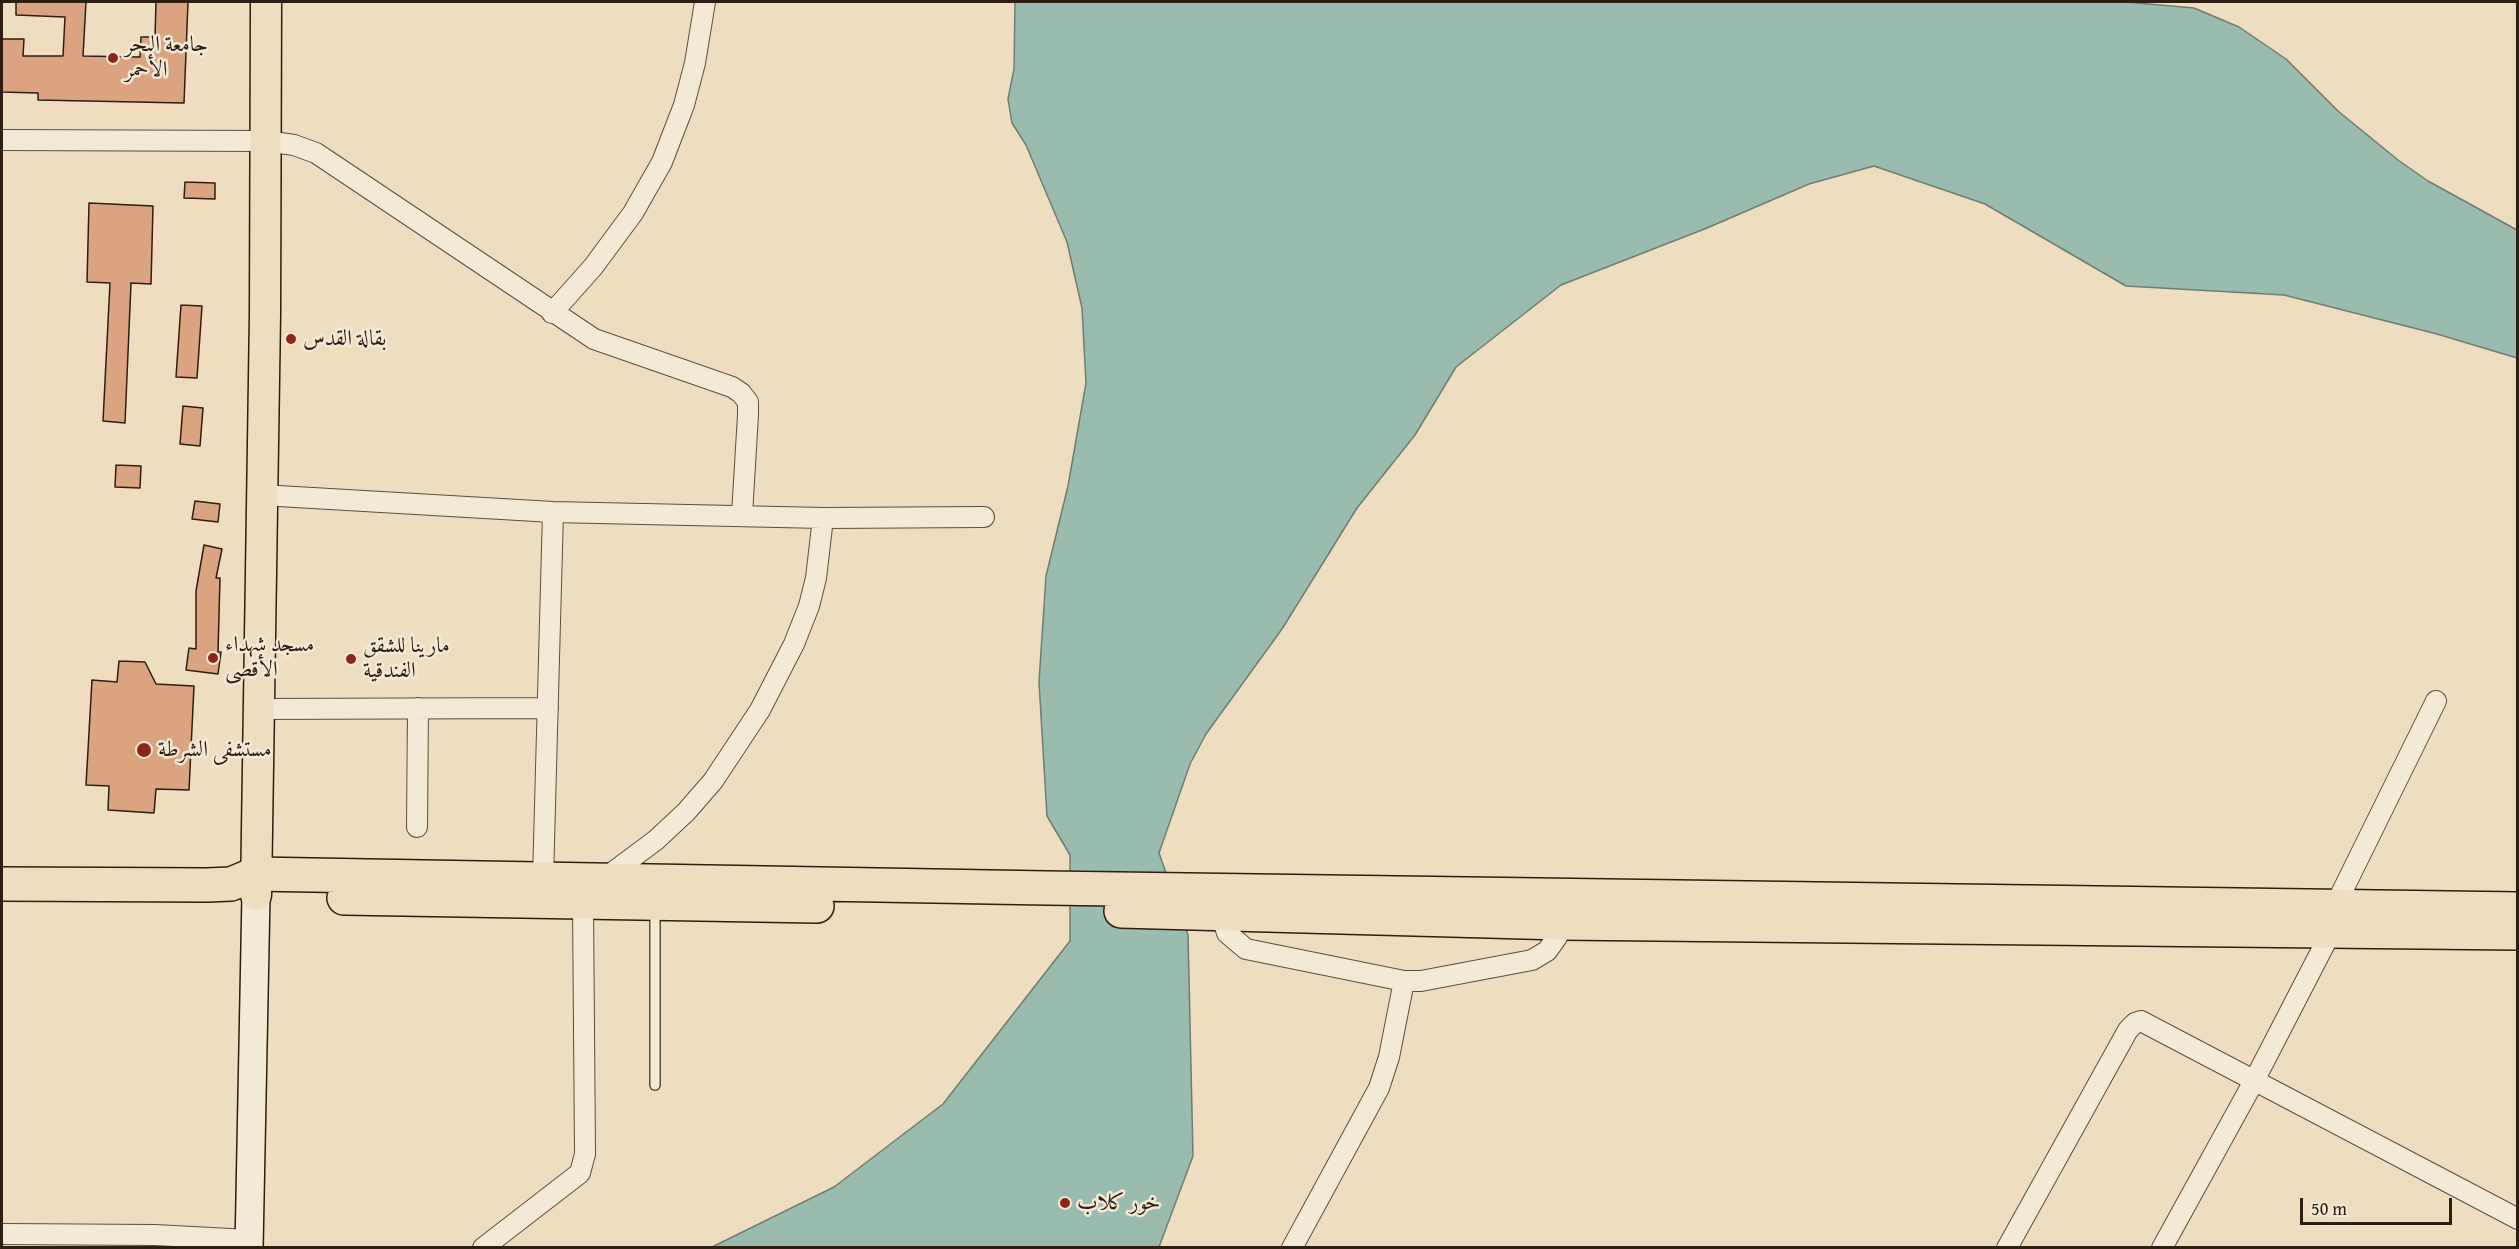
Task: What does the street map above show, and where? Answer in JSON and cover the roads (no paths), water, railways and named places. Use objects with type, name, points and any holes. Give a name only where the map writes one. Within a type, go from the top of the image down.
[{"type":"highway","points":[[2,884],[247,884],[605,878],[784,894],[1048,899],[1211,905],[1561,923],[2333,919],[2517,909]]},
{"type":"highway","points":[[247,884],[583,903],[655,904],[784,894]]},
{"type":"highway","points":[[1211,905],[2333,919],[2517,933]]},
{"type":"main road","points":[[247,884],[259,709],[266,2]]},
{"type":"street","points":[[552,313],[593,267],[633,213],[662,162],[684,105],[695,63],[705,2]]},
{"type":"street","points":[[2,140],[266,141],[294,145],[316,153],[594,339],[741,393],[748,402],[742,515]]},
{"type":"street","points":[[261,495],[553,512],[823,518],[984,517]]},
{"type":"street","points":[[543,879],[553,512]]},
{"type":"street","points":[[605,878],[656,840],[686,812],[713,781],[760,710],[794,644],[809,606],[816,578],[823,518]]},
{"type":"street","points":[[2167,1246],[2254,1081],[2436,701]]},
{"type":"street","points":[[417,827],[418,708]]},
{"type":"street","points":[[259,709],[548,708]]},
{"type":"street","points":[[2,1234],[133,1235],[249,1244],[247,884]]},
{"type":"street","points":[[483,1248],[580,1173],[585,1154],[583,903]]},
{"type":"street","points":[[1211,905],[1227,933],[1246,949],[1404,981],[1420,981],[1532,960],[1547,951],[1557,938],[1561,923]]},
{"type":"street","points":[[1292,1248],[1379,1088],[1389,1057],[1404,981]]},
{"type":"street","points":[[2007,1248],[2127,1030],[2135,1023],[2147,1023],[2254,1081],[2516,1213]]},
{"type":"lane","points":[[655,904],[655,1085]]},
{"type":"place","name":"جامعة البحر الأحمر","points":[[113,58]]},
{"type":"place","name":"بقالة القدس","points":[[291,339]]},
{"type":"place","name":"مسجد شهداء الأقصى","points":[[213,658]]},
{"type":"place","name":"مارينا للشقق الفندقية","points":[[351,659]]},
{"type":"place","name":"مستشفى الشرطة","points":[[144,750]]},
{"type":"place","name":"خور كلاب","points":[[1065,1203]]}]
